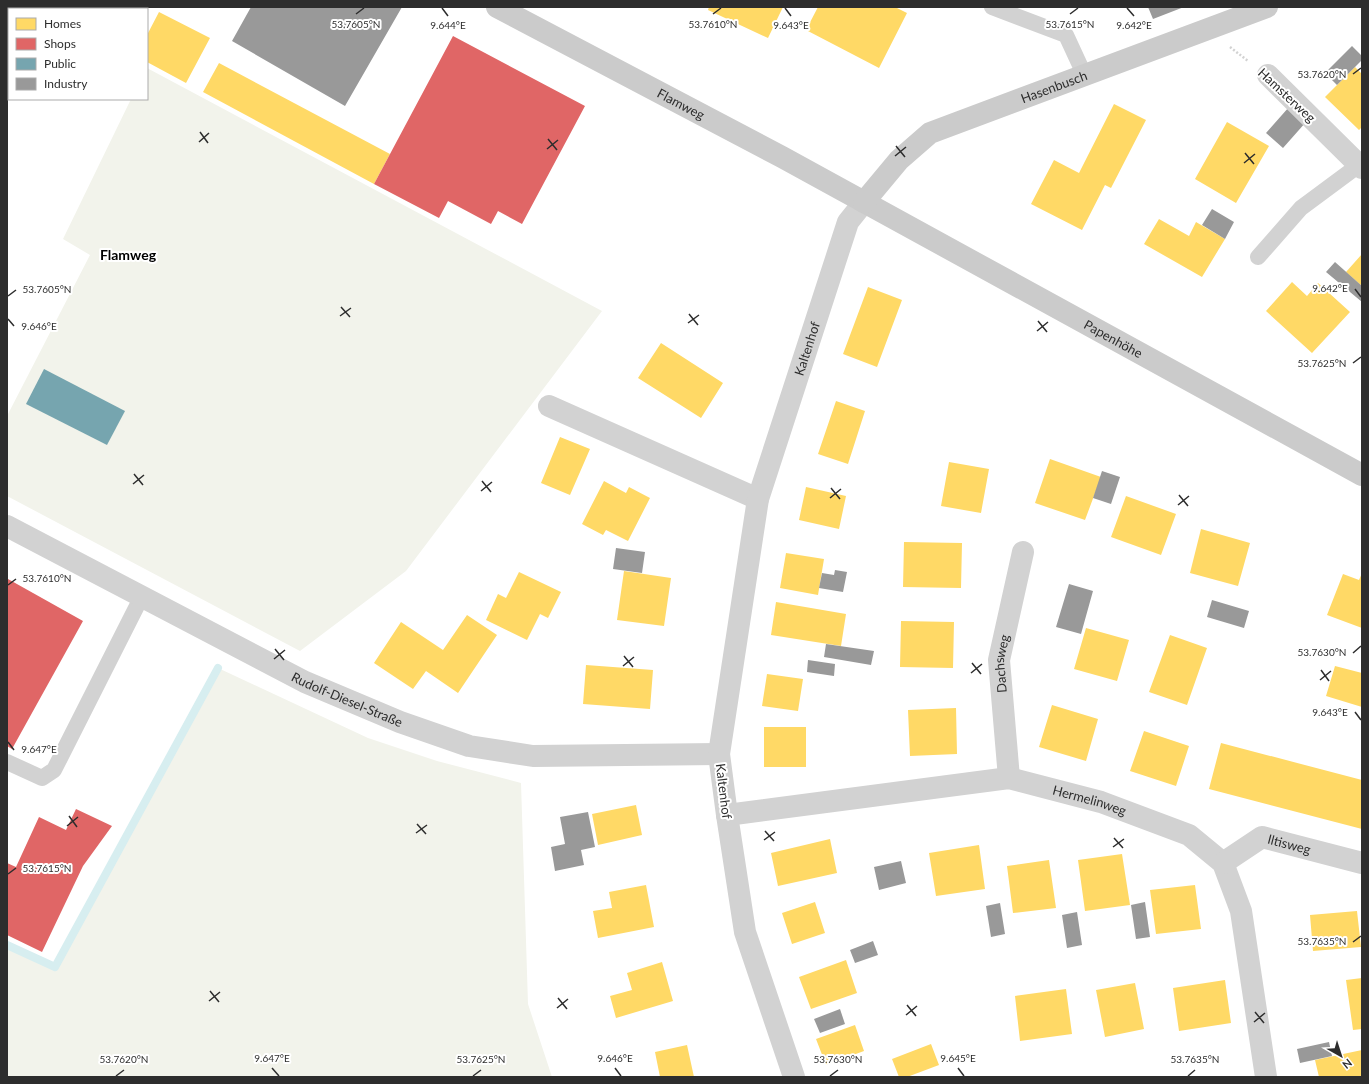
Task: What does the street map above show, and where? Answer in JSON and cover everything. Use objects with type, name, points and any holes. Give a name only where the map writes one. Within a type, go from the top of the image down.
[{"type":"main road","name":"Flamweg","points":[[497,7],[642,82],[864,202]]},
{"type":"main road","name":"Hasenbusch","points":[[864,202],[899,160],[930,133],[1207,28],[1267,7]]},
{"type":"main road","name":"Papenhöhe","points":[[864,202],[1362,475]]},
{"type":"street","name":"Hamsterweg","points":[[1268,75],[1360,167]]},
{"type":"street","name":"Kaltenhof","points":[[794,1077],[745,932],[719,754],[758,499],[848,222],[864,202]]},
{"type":"street","points":[[549,406],[758,499]]},
{"type":"street","name":"Rudolf-Diesel-Straße","points":[[7,526],[304,682],[400,722],[469,746],[533,756],[719,754]]},
{"type":"street","name":"Dachsweg","points":[[1008,778],[999,660],[1023,552]]},
{"type":"street","name":"Hermelinweg","points":[[727,815],[1008,778],[1101,802],[1189,834],[1222,863],[1241,911],[1266,1077]]},
{"type":"street","name":"Iltisweg","points":[[1222,863],[1262,837],[1362,863]]},
{"type":"lane","points":[[992,7],[1066,35],[1084,74]]},
{"type":"lane","points":[[1258,257],[1301,208],[1360,167]]},
{"type":"lane","points":[[7,762],[42,778],[54,770],[142,596]]},
{"type":"path","name":"Hamsterweg","points":[[1207,28],[1233,50],[1268,75]]},
{"type":"shaded area","points":[[148,69],[602,311],[406,571],[300,651],[7,496],[7,416],[90,255],[63,239],[131,100],[148,100]]},
{"type":"shaded area","points":[[218,668],[368,738],[437,761],[521,783],[528,1004],[552,1077],[7,1077],[7,945],[55,967]]},
{"type":"building: Homes","points":[[709,7],[783,7],[768,38],[708,10]]},
{"type":"building: Homes","points":[[818,7],[895,7],[907,13],[879,68],[806,30]]},
{"type":"building: Homes","points":[[159,12],[210,38],[186,83],[148,63],[148,33]]},
{"type":"building: Homes","points":[[219,63],[390,154],[374,184],[203,92]]},
{"type":"building: Homes","points":[[1355,67],[1362,74],[1362,127],[1359,130],[1325,97]]},
{"type":"building: Homes","points":[[1114,104],[1146,120],[1111,188],[1105,185],[1082,230],[1031,204],[1054,160],[1079,173]]},
{"type":"building: Homes","points":[[1227,122],[1269,146],[1236,203],[1195,179]]},
{"type":"building: Homes","points":[[1159,219],[1189,236],[1196,222],[1225,239],[1202,277],[1144,244]]},
{"type":"building: Homes","points":[[1362,254],[1362,286],[1346,272]]},
{"type":"building: Homes","points":[[1292,282],[1307,296],[1318,283],[1350,312],[1312,353],[1266,311]]},
{"type":"building: Homes","points":[[868,287],[902,300],[877,367],[843,354]]},
{"type":"building: Homes","points":[[661,343],[723,383],[701,418],[638,378]]},
{"type":"building: Homes","points":[[836,401],[865,411],[848,464],[818,454]]},
{"type":"building: Homes","points":[[560,437],[590,449],[570,495],[541,483]]},
{"type":"building: Homes","points":[[1050,459],[1101,477],[1085,520],[1035,503]]},
{"type":"building: Homes","points":[[949,462],[989,469],[981,513],[941,506]]},
{"type":"building: Homes","points":[[604,481],[626,493],[629,487],[650,498],[628,541],[606,530],[603,535],[582,524]]},
{"type":"building: Homes","points":[[806,487],[846,496],[839,529],[799,520]]},
{"type":"building: Homes","points":[[1126,496],[1176,514],[1161,555],[1111,537]]},
{"type":"building: Homes","points":[[1201,529],[1250,543],[1238,586],[1190,573]]},
{"type":"building: Homes","points":[[904,542],[962,543],[961,588],[903,587]]},
{"type":"building: Homes","points":[[786,553],[824,559],[818,595],[780,588]]},
{"type":"building: Homes","points":[[624,571],[671,578],[664,626],[617,620]]},
{"type":"building: Homes","points":[[519,572],[561,592],[548,618],[540,614],[527,640],[486,620],[498,594],[506,598]]},
{"type":"building: Homes","points":[[1362,573],[1362,628],[1327,615],[1343,574],[1359,580]]},
{"type":"building: Homes","points":[[776,602],[846,614],[841,646],[771,635]]},
{"type":"building: Homes","points":[[467,615],[497,635],[458,693],[426,671],[413,689],[374,663],[401,622],[443,650]]},
{"type":"building: Homes","points":[[901,621],[954,622],[953,668],[900,667]]},
{"type":"building: Homes","points":[[1086,628],[1129,640],[1117,681],[1074,669]]},
{"type":"building: Homes","points":[[1170,635],[1207,648],[1187,705],[1149,692]]},
{"type":"building: Homes","points":[[586,665],[653,670],[650,709],[583,704]]},
{"type":"building: Homes","points":[[1335,666],[1362,673],[1362,707],[1326,696]]},
{"type":"building: Homes","points":[[767,674],[803,679],[798,711],[762,706]]},
{"type":"building: Homes","points":[[1052,705],[1098,719],[1086,761],[1039,747]]},
{"type":"building: Homes","points":[[956,708],[957,754],[910,756],[908,710]]},
{"type":"building: Homes","points":[[764,727],[806,727],[806,767],[764,767]]},
{"type":"building: Homes","points":[[1144,731],[1189,746],[1176,786],[1130,771]]},
{"type":"building: Homes","points":[[1221,743],[1362,780],[1362,829],[1209,789]]},
{"type":"building: Homes","points":[[636,805],[642,835],[598,845],[592,814]]},
{"type":"building: Homes","points":[[830,839],[837,873],[778,886],[771,853]]},
{"type":"building: Homes","points":[[979,845],[985,889],[936,896],[929,853]]},
{"type":"building: Homes","points":[[1122,854],[1130,905],[1085,911],[1078,860]]},
{"type":"building: Homes","points":[[1049,860],[1056,908],[1013,913],[1007,866]]},
{"type":"building: Homes","points":[[646,885],[654,927],[598,938],[593,911],[612,908],[609,892]]},
{"type":"building: Homes","points":[[1195,885],[1201,929],[1156,934],[1150,890]]},
{"type":"building: Homes","points":[[815,902],[825,933],[792,944],[782,913]]},
{"type":"building: Homes","points":[[1357,911],[1361,947],[1313,951],[1310,915]]},
{"type":"building: Homes","points":[[846,960],[857,993],[811,1009],[799,977]]},
{"type":"building: Homes","points":[[662,962],[673,1001],[616,1018],[610,996],[632,990],[627,973]]},
{"type":"building: Homes","points":[[1362,978],[1362,1029],[1353,1030],[1346,980]]},
{"type":"building: Homes","points":[[1225,980],[1231,1023],[1179,1031],[1173,988]]},
{"type":"building: Homes","points":[[1135,983],[1144,1029],[1105,1037],[1096,990]]},
{"type":"building: Homes","points":[[1066,989],[1072,1034],[1020,1041],[1015,996]]},
{"type":"building: Homes","points":[[855,1025],[864,1051],[826,1065],[816,1039]]},
{"type":"building: Homes","points":[[931,1044],[939,1065],[907,1077],[899,1077],[892,1059]]},
{"type":"building: Homes","points":[[687,1045],[694,1077],[660,1077],[655,1052]]},
{"type":"building: Homes","points":[[1362,1050],[1362,1077],[1319,1077],[1315,1060]]},
{"type":"building: Shops","points":[[453,36],[585,106],[522,224],[498,211],[491,224],[448,201],[439,218],[374,184]]},
{"type":"building: Shops","points":[[8,579],[83,621],[12,749],[7,746]]},
{"type":"building: Shops","points":[[76,809],[112,826],[83,866],[42,952],[7,935],[7,863],[16,867],[39,817],[66,830]]},
{"type":"building: Public","points":[[44,369],[125,411],[107,445],[26,404]]},
{"type":"building: Industry","points":[[251,7],[402,7],[345,106],[232,41]]},
{"type":"building: Industry","points":[[1148,7],[1184,7],[1153,19]]},
{"type":"building: Industry","points":[[1352,46],[1362,56],[1362,60],[1337,85],[1325,73]]},
{"type":"building: Industry","points":[[1289,107],[1306,122],[1283,148],[1266,133]]},
{"type":"building: Industry","points":[[1212,209],[1234,222],[1225,239],[1202,225]]},
{"type":"building: Industry","points":[[1335,262],[1362,286],[1362,302],[1326,272]]},
{"type":"building: Industry","points":[[1102,471],[1120,477],[1111,504],[1093,498]]},
{"type":"building: Industry","points":[[616,548],[645,552],[642,573],[613,569]]},
{"type":"building: Industry","points":[[835,570],[847,572],[843,592],[819,588],[822,573],[834,575]]},
{"type":"building: Industry","points":[[1069,584],[1093,591],[1081,634],[1056,627]]},
{"type":"building: Industry","points":[[1212,600],[1249,611],[1244,628],[1207,617]]},
{"type":"building: Industry","points":[[826,644],[874,651],[871,665],[824,657]]},
{"type":"building: Industry","points":[[808,660],[835,664],[834,676],[807,672]]},
{"type":"building: Industry","points":[[588,812],[595,847],[581,850],[584,865],[555,871],[551,847],[565,844],[560,817]]},
{"type":"building: Industry","points":[[901,861],[906,883],[879,890],[874,867]]},
{"type":"building: Industry","points":[[1145,902],[1150,937],[1136,939],[1131,905]]},
{"type":"building: Industry","points":[[1000,903],[1005,934],[991,937],[986,906]]},
{"type":"building: Industry","points":[[1077,912],[1082,945],[1067,948],[1062,915]]},
{"type":"building: Industry","points":[[873,941],[878,955],[855,963],[850,950]]},
{"type":"building: Industry","points":[[840,1009],[845,1024],[820,1033],[814,1019]]},
{"type":"building: Industry","points":[[1329,1042],[1332,1056],[1300,1063],[1297,1049]]},
{"type":"waterway","points":[[7,945],[55,967],[218,668]]},
{"type":"district","name":"Flamweg","points":[[128,254]]}]
